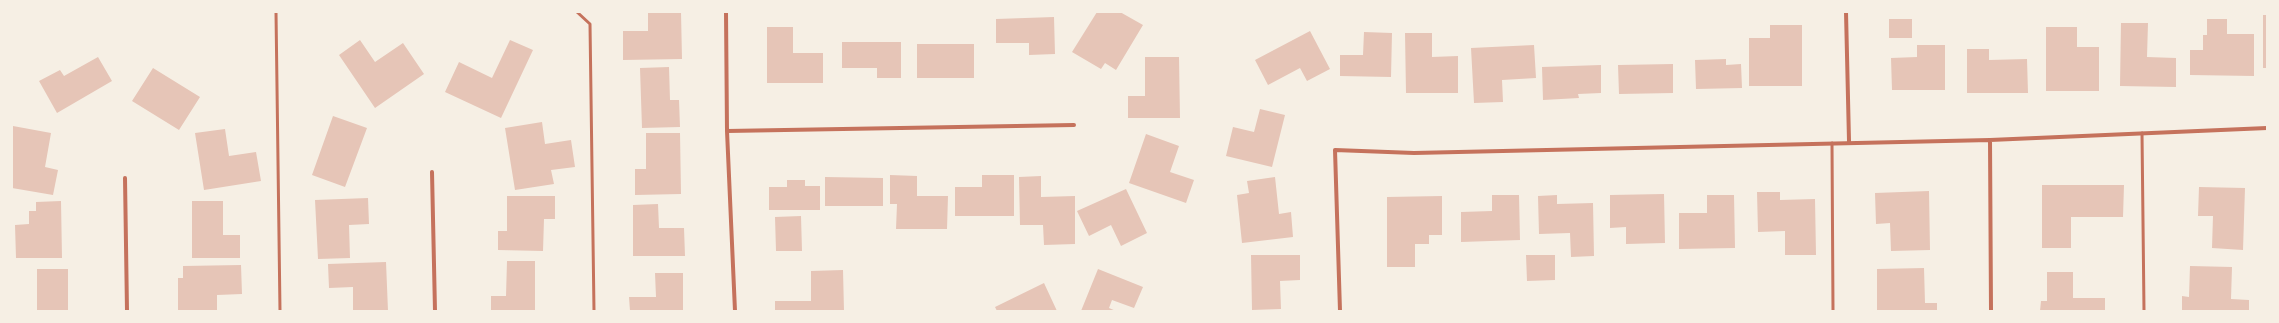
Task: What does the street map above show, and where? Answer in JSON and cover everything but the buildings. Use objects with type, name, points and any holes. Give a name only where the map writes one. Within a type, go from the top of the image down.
[{"type":"street","points":[[726,12],[727,131],[735,311]]},
{"type":"street","points":[[1846,12],[1849,141]]},
{"type":"street","points":[[727,131],[1074,125]]},
{"type":"street","points":[[1340,311],[1335,150],[1414,153],[1849,141],[1990,140],[2267,128]]},
{"type":"street","points":[[1990,140],[1991,311]]},
{"type":"street","points":[[432,172],[435,311]]},
{"type":"street","points":[[125,178],[127,311]]},
{"type":"lane","points":[[276,12],[280,311]]},
{"type":"lane","points":[[577,12],[590,24],[594,311]]},
{"type":"lane","points":[[2142,133],[2144,311]]},
{"type":"lane","points":[[1832,142],[1833,311]]}]
